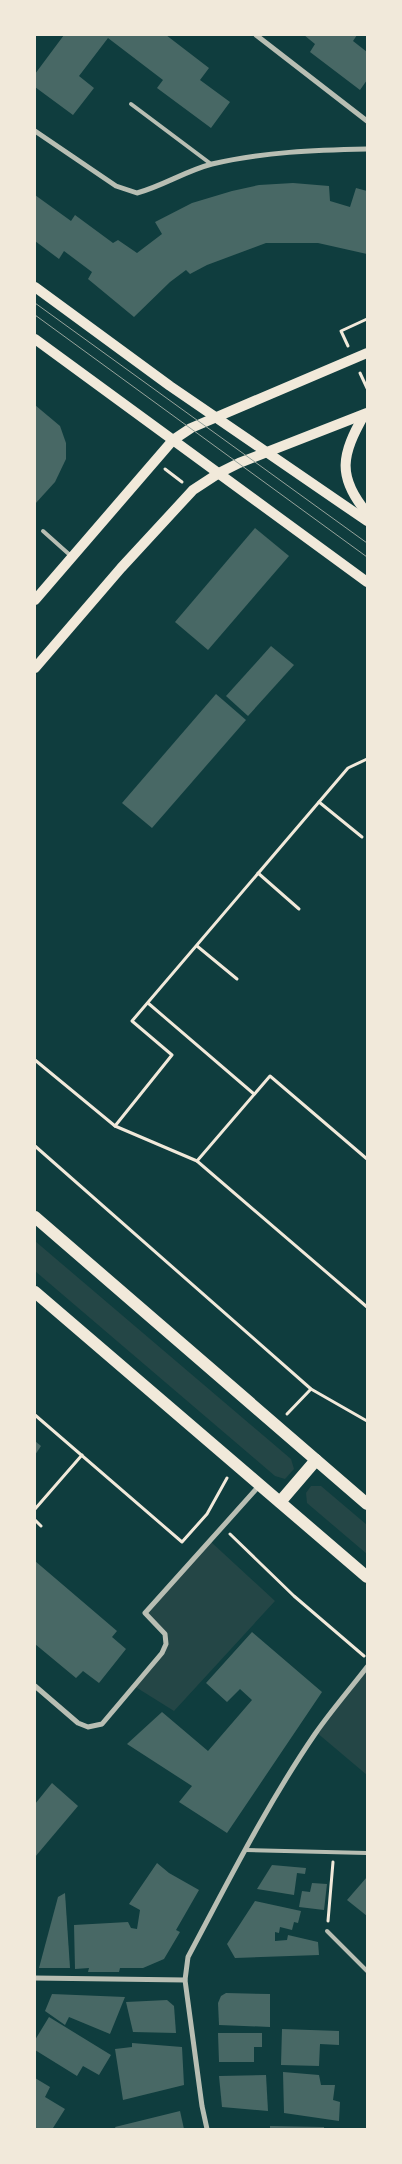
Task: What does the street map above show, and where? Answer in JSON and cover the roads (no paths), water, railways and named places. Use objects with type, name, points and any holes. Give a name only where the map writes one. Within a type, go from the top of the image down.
[{"type":"main road","points":[[35,287],[170,386],[367,521]]},
{"type":"main road","points":[[35,340],[367,582]]},
{"type":"main road","points":[[35,600],[173,440],[191,428],[367,352]]},
{"type":"main road","points":[[35,668],[121,568],[193,490],[219,473],[366,414]]},
{"type":"main road","points":[[366,414],[349,442],[345,457],[347,475],[353,491],[367,513]]},
{"type":"main road","points":[[35,1217],[367,1504]]},
{"type":"main road","points":[[35,1292],[367,1577]]},
{"type":"main road","points":[[280,1502],[316,1460]]},
{"type":"street","points":[[256,35],[367,121]]},
{"type":"street","points":[[35,131],[116,186],[137,193],[211,164],[276,154],[367,149]]},
{"type":"street","points":[[35,1686],[78,1723],[88,1727],[102,1724],[162,1653],[166,1644],[165,1634],[145,1614],[260,1485]]},
{"type":"street","points":[[207,2129],[185,1980],[188,1957],[246,1850],[316,1732],[367,1667]]},
{"type":"street","points":[[35,1978],[185,1980]]},
{"type":"lane","points":[[131,104],[211,164]]},
{"type":"lane","points":[[43,531],[72,557]]},
{"type":"lane","points":[[246,1850],[367,1853]]},
{"type":"lane","points":[[327,1931],[367,1971]]},
{"type":"tram line","points":[[35,303],[367,543]]},
{"type":"tram line","points":[[35,315],[367,557]]}]
